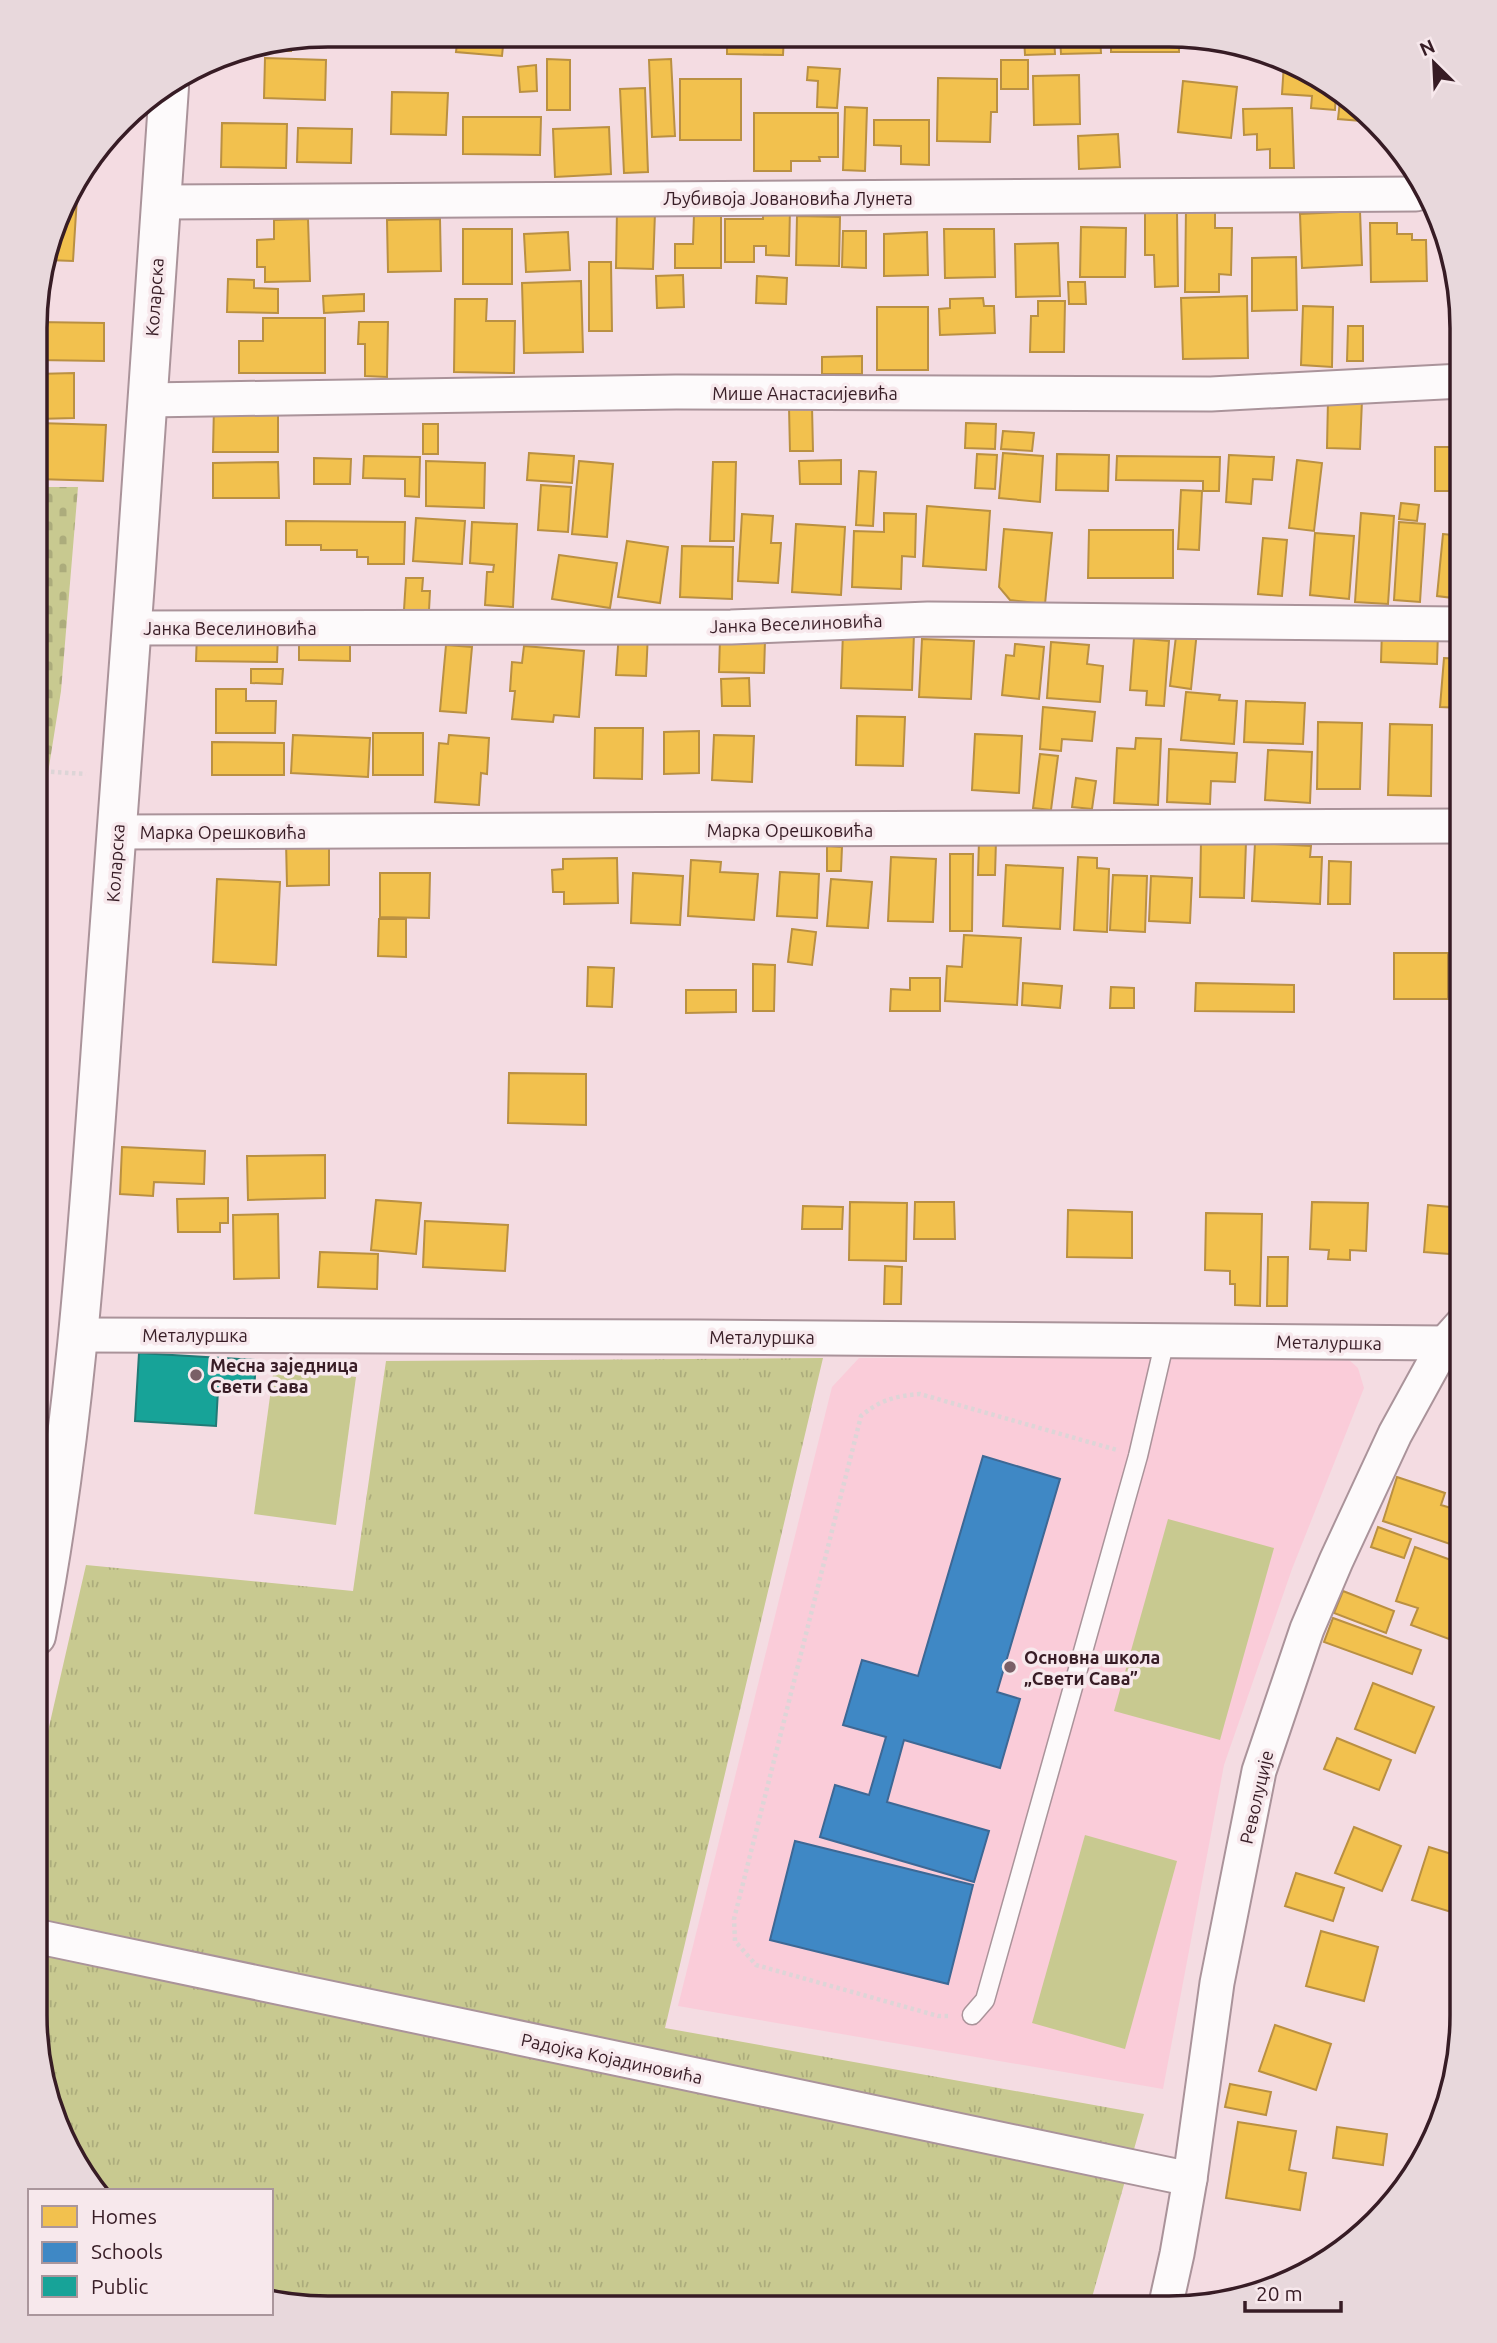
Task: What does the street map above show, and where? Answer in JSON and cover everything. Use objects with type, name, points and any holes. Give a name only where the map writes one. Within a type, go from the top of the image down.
[{"type":"main road","name":"Коларска","points":[[47,1567],[66,1449],[79,1335],[168,97]]},
{"type":"street","name":"Љубивоја Јовановића Лунета","points":[[161,202],[1415,194]]},
{"type":"street","name":"Мише Анастасијевића","points":[[147,400],[676,392],[1211,394],[1450,382]]},
{"type":"street","name":"Јанка Веселиновића","points":[[131,628],[717,627],[928,619],[1450,624]]},
{"type":"street","name":"Марка Орешковића","points":[[117,832],[1450,826]]},
{"type":"street","name":"Металуршка","points":[[79,1335],[1165,1340],[1450,1334]]},
{"type":"street","name":"Револуције","points":[[1167,2296],[1190,2179],[1217,1983],[1259,1771],[1307,1629],[1336,1561],[1395,1434],[1450,1341]]},
{"type":"street","name":"Радојка Којадиновића","points":[[47,1939],[1190,2179]]},
{"type":"lane","points":[[972,2015],[985,2000],[1138,1456],[1165,1340]]},
{"type":"path","points":[[47,772],[121,776]]},
{"type":"path","points":[[972,2015],[938,2016],[755,1965],[735,1941],[734,1919],[861,1416],[876,1404],[895,1396],[920,1394],[1138,1456]]},
{"type":"shaded area","name":"Основна школа „Свети Сава”","points":[[859,1358],[1347,1358],[1358,1368],[1364,1388],[1292,1569],[1224,1765],[1163,2089],[678,2006],[832,1387]]},
{"type":"green space","points":[[47,487],[78,487],[61,691],[47,793]]},
{"type":"green space","points":[[823,1358],[665,2028],[1144,2114],[1092,2296],[328,2296],[291,2293],[273,2290],[273,2189],[108,2189],[105,2186],[85,2156],[62,2105],[50,2052],[47,2015],[47,1736],[86,1565],[353,1591],[386,1361]]},
{"type":"green space","points":[[274,1367],[356,1377],[336,1525],[254,1514]]},
{"type":"green space","points":[[1168,1519],[1274,1548],[1220,1740],[1114,1711]]},
{"type":"green space","points":[[1085,1835],[1177,1861],[1125,2049],[1032,2023]]},
{"type":"building: Homes","points":[[457,47],[503,47],[502,56],[456,52]]},
{"type":"building: Homes","points":[[727,47],[783,47],[783,55],[727,54]]},
{"type":"building: Homes","points":[[1025,47],[1055,47],[1055,54],[1025,55]]},
{"type":"building: Homes","points":[[1061,47],[1101,47],[1101,53],[1061,54]]},
{"type":"building: Homes","points":[[1111,47],[1179,48],[1179,52],[1111,52]]},
{"type":"building: Homes","points":[[265,58],[326,60],[325,100],[264,98]]},
{"type":"building: Homes","points":[[547,59],[570,60],[570,110],[547,110]]},
{"type":"building: Homes","points":[[671,59],[675,136],[652,137],[649,60]]},
{"type":"building: Homes","points":[[1001,60],[1028,60],[1028,89],[1001,89]]},
{"type":"building: Homes","points":[[536,65],[537,91],[520,92],[518,67]]},
{"type":"building: Homes","points":[[808,67],[840,69],[837,108],[817,107],[818,81],[807,80]]},
{"type":"building: Homes","points":[[1283,72],[1335,102],[1335,110],[1311,108],[1312,96],[1282,94]]},
{"type":"building: Homes","points":[[1079,75],[1080,124],[1034,125],[1033,76]]},
{"type":"building: Homes","points":[[938,78],[997,79],[997,112],[991,112],[990,142],[937,141]]},
{"type":"building: Homes","points":[[680,79],[741,79],[741,140],[680,140]]},
{"type":"building: Homes","points":[[1183,81],[1237,87],[1231,138],[1178,132]]},
{"type":"building: Homes","points":[[645,88],[648,172],[624,173],[620,89]]},
{"type":"building: Homes","points":[[392,92],[448,93],[446,135],[391,134]]},
{"type":"building: Homes","points":[[1340,105],[1358,121],[1338,119]]},
{"type":"building: Homes","points":[[845,107],[867,108],[865,171],[843,170]]},
{"type":"building: Homes","points":[[1292,108],[1294,168],[1270,168],[1270,149],[1257,150],[1257,134],[1244,135],[1243,109]]},
{"type":"building: Homes","points":[[754,113],[838,113],[838,157],[819,157],[820,161],[791,161],[791,171],[754,171]]},
{"type":"building: Homes","points":[[463,117],[541,117],[540,155],[463,154]]},
{"type":"building: Homes","points":[[874,120],[929,120],[929,165],[901,164],[901,146],[874,145]]},
{"type":"building: Homes","points":[[222,123],[287,124],[286,168],[221,167]]},
{"type":"building: Homes","points":[[609,127],[611,174],[555,177],[553,129]]},
{"type":"building: Homes","points":[[298,128],[352,129],[351,163],[297,162]]},
{"type":"building: Homes","points":[[1118,134],[1120,167],[1079,169],[1078,136]]},
{"type":"building: Homes","points":[[77,203],[73,261],[56,260]]},
{"type":"building: Homes","points":[[763,207],[790,208],[789,256],[766,255],[766,246],[754,246],[754,262],[725,262],[725,219],[763,219]]},
{"type":"building: Homes","points":[[1186,207],[1215,207],[1215,228],[1232,228],[1231,275],[1219,274],[1219,292],[1185,292]]},
{"type":"building: Homes","points":[[617,210],[655,212],[653,269],[616,268]]},
{"type":"building: Homes","points":[[1360,211],[1362,265],[1302,268],[1300,214]]},
{"type":"building: Homes","points":[[1145,212],[1177,212],[1178,286],[1155,287],[1154,255],[1145,255]]},
{"type":"building: Homes","points":[[694,214],[721,215],[721,268],[675,268],[675,244],[693,244]]},
{"type":"building: Homes","points":[[797,216],[840,217],[839,266],[796,265]]},
{"type":"building: Homes","points":[[308,219],[310,281],[265,282],[265,267],[257,267],[257,240],[274,239],[274,220]]},
{"type":"building: Homes","points":[[440,219],[441,271],[388,272],[387,220]]},
{"type":"building: Homes","points":[[1370,223],[1397,223],[1397,234],[1412,234],[1412,240],[1426,240],[1427,281],[1371,282]]},
{"type":"building: Homes","points":[[1081,227],[1126,228],[1125,277],[1080,277]]},
{"type":"building: Homes","points":[[463,229],[512,229],[512,284],[463,284]]},
{"type":"building: Homes","points":[[944,229],[994,229],[995,277],[945,278]]},
{"type":"building: Homes","points":[[843,231],[866,231],[866,268],[842,267]]},
{"type":"building: Homes","points":[[568,232],[570,270],[526,272],[524,234]]},
{"type":"building: Homes","points":[[927,232],[928,275],[884,276],[884,234]]},
{"type":"building: Homes","points":[[1058,243],[1060,296],[1016,297],[1015,244]]},
{"type":"building: Homes","points":[[1296,257],[1297,310],[1252,311],[1252,258]]},
{"type":"building: Homes","points":[[589,262],[611,262],[612,331],[589,331]]},
{"type":"building: Homes","points":[[683,275],[684,307],[657,308],[656,276]]},
{"type":"building: Homes","points":[[757,276],[787,278],[786,304],[756,303]]},
{"type":"building: Homes","points":[[228,279],[254,280],[254,288],[278,289],[278,313],[227,312]]},
{"type":"building: Homes","points":[[581,281],[583,352],[524,353],[522,283]]},
{"type":"building: Homes","points":[[1068,282],[1085,282],[1086,304],[1069,304]]},
{"type":"building: Homes","points":[[364,294],[364,311],[324,313],[323,296]]},
{"type":"building: Homes","points":[[1247,296],[1248,358],[1183,359],[1181,298]]},
{"type":"building: Homes","points":[[983,298],[984,306],[994,306],[995,333],[940,335],[939,309],[950,308],[950,299]]},
{"type":"building: Homes","points":[[455,299],[487,299],[486,321],[515,321],[514,373],[454,372]]},
{"type":"building: Homes","points":[[1038,301],[1065,301],[1064,352],[1030,352],[1031,316],[1038,316]]},
{"type":"building: Homes","points":[[1303,306],[1333,307],[1332,367],[1301,365]]},
{"type":"building: Homes","points":[[877,307],[928,307],[928,370],[877,370]]},
{"type":"building: Homes","points":[[263,318],[325,318],[325,373],[239,373],[239,341],[263,341]]},
{"type":"building: Homes","points":[[47,322],[104,323],[104,361],[47,360]]},
{"type":"building: Homes","points":[[359,322],[388,322],[387,377],[365,376],[365,344],[358,344]]},
{"type":"building: Homes","points":[[1348,326],[1363,326],[1363,361],[1347,361]]},
{"type":"building: Homes","points":[[862,356],[862,374],[822,374],[822,357]]},
{"type":"building: Homes","points":[[74,373],[74,418],[47,419],[47,374]]},
{"type":"building: Homes","points":[[1328,399],[1362,400],[1360,449],[1327,448]]},
{"type":"building: Homes","points":[[214,405],[278,406],[278,452],[213,452]]},
{"type":"building: Homes","points":[[812,406],[813,451],[790,451],[789,407]]},
{"type":"building: Homes","points":[[47,423],[106,425],[103,481],[47,479]]},
{"type":"building: Homes","points":[[966,423],[996,424],[995,449],[965,448]]},
{"type":"building: Homes","points":[[423,424],[438,424],[438,454],[423,454]]},
{"type":"building: Homes","points":[[1003,431],[1034,433],[1032,451],[1001,449]]},
{"type":"building: Homes","points":[[1435,447],[1450,447],[1450,491],[1435,491]]},
{"type":"building: Homes","points":[[529,453],[574,456],[572,483],[527,480]]},
{"type":"building: Homes","points":[[1003,453],[1043,456],[1040,502],[999,498]]},
{"type":"building: Homes","points":[[977,454],[997,455],[995,489],[975,488]]},
{"type":"building: Homes","points":[[1057,454],[1109,455],[1108,491],[1056,490]]},
{"type":"building: Homes","points":[[1229,455],[1274,457],[1272,480],[1253,479],[1251,504],[1226,502]]},
{"type":"building: Homes","points":[[364,456],[420,457],[419,497],[405,496],[405,479],[363,478]]},
{"type":"building: Homes","points":[[1117,456],[1220,457],[1219,491],[1203,491],[1203,481],[1116,480]]},
{"type":"building: Homes","points":[[314,458],[351,459],[350,484],[314,484]]},
{"type":"building: Homes","points":[[841,460],[841,484],[800,484],[799,461]]},
{"type":"building: Homes","points":[[1297,460],[1322,463],[1314,531],[1289,528]]},
{"type":"building: Homes","points":[[426,461],[485,463],[484,508],[426,506]]},
{"type":"building: Homes","points":[[579,461],[613,464],[607,537],[572,534]]},
{"type":"building: Homes","points":[[278,462],[279,498],[213,498],[213,463]]},
{"type":"building: Homes","points":[[713,462],[736,462],[734,541],[710,541]]},
{"type":"building: Homes","points":[[859,471],[876,472],[873,526],[856,525]]},
{"type":"building: Homes","points":[[541,485],[571,487],[568,532],[538,530]]},
{"type":"building: Homes","points":[[1181,490],[1202,491],[1199,550],[1178,549]]},
{"type":"building: Homes","points":[[1401,503],[1419,505],[1417,521],[1399,519]]},
{"type":"building: Homes","points":[[927,506],[990,511],[986,570],[923,566]]},
{"type":"building: Homes","points":[[884,513],[916,514],[915,557],[902,556],[901,589],[852,587],[854,531],[884,532]]},
{"type":"building: Homes","points":[[1361,513],[1394,516],[1388,604],[1355,602]]},
{"type":"building: Homes","points":[[742,514],[773,516],[771,543],[781,543],[778,583],[738,581]]},
{"type":"building: Homes","points":[[416,518],[465,521],[462,564],[413,561]]},
{"type":"building: Homes","points":[[286,521],[405,522],[404,564],[368,564],[368,557],[357,557],[357,550],[321,550],[321,545],[286,545]]},
{"type":"building: Homes","points":[[472,522],[517,524],[513,607],[485,605],[487,572],[493,572],[494,565],[470,563]]},
{"type":"building: Homes","points":[[1399,522],[1425,524],[1420,602],[1394,600]]},
{"type":"building: Homes","points":[[796,524],[845,527],[841,595],[792,592]]},
{"type":"building: Homes","points":[[1004,529],[1052,533],[1045,604],[1010,600],[999,587]]},
{"type":"building: Homes","points":[[1089,530],[1173,530],[1173,578],[1088,578]]},
{"type":"building: Homes","points":[[1315,533],[1354,536],[1349,599],[1310,595]]},
{"type":"building: Homes","points":[[1443,534],[1450,535],[1450,598],[1437,596]]},
{"type":"building: Homes","points":[[1263,538],[1287,540],[1282,596],[1258,594]]},
{"type":"building: Homes","points":[[627,541],[668,547],[660,603],[618,597]]},
{"type":"building: Homes","points":[[682,546],[733,547],[732,599],[680,597]]},
{"type":"building: Homes","points":[[559,555],[617,563],[610,608],[552,599]]},
{"type":"building: Homes","points":[[406,578],[423,578],[422,591],[430,591],[429,610],[404,610]]},
{"type":"building: Homes","points":[[1177,628],[1197,631],[1191,689],[1170,686]]},
{"type":"building: Homes","points":[[1382,629],[1438,631],[1437,664],[1381,662]]},
{"type":"building: Homes","points":[[619,632],[648,633],[646,676],[616,675]]},
{"type":"building: Homes","points":[[843,632],[914,633],[912,690],[841,688]]},
{"type":"building: Homes","points":[[197,633],[278,634],[277,662],[196,661]]},
{"type":"building: Homes","points":[[720,638],[765,640],[764,673],[719,672]]},
{"type":"building: Homes","points":[[1134,638],[1169,641],[1164,706],[1146,705],[1147,691],[1130,690]]},
{"type":"building: Homes","points":[[922,639],[974,641],[971,699],[919,697]]},
{"type":"building: Homes","points":[[1051,642],[1089,645],[1087,664],[1103,666],[1100,702],[1047,698]]},
{"type":"building: Homes","points":[[299,643],[350,644],[350,661],[299,660]]},
{"type":"building: Homes","points":[[1015,644],[1044,647],[1039,699],[1002,695],[1006,655],[1014,656]]},
{"type":"building: Homes","points":[[446,645],[472,647],[466,713],[440,711]]},
{"type":"building: Homes","points":[[524,646],[584,651],[579,717],[554,715],[553,722],[512,719],[515,691],[510,691],[512,662],[522,663]]},
{"type":"building: Homes","points":[[1444,658],[1450,658],[1450,707],[1440,707]]},
{"type":"building: Homes","points":[[251,669],[283,669],[282,684],[251,683]]},
{"type":"building: Homes","points":[[749,678],[750,706],[722,706],[721,679]]},
{"type":"building: Homes","points":[[216,689],[246,689],[246,701],[276,701],[275,733],[216,733]]},
{"type":"building: Homes","points":[[1186,692],[1220,695],[1219,700],[1237,701],[1234,744],[1181,740]]},
{"type":"building: Homes","points":[[1246,701],[1305,703],[1303,744],[1244,742]]},
{"type":"building: Homes","points":[[1043,707],[1095,712],[1092,741],[1062,739],[1061,751],[1040,749]]},
{"type":"building: Homes","points":[[857,716],[905,717],[903,766],[856,765]]},
{"type":"building: Homes","points":[[1318,722],[1362,723],[1360,789],[1317,789]]},
{"type":"building: Homes","points":[[1390,724],[1432,725],[1431,796],[1388,795]]},
{"type":"building: Homes","points":[[595,728],[643,728],[642,779],[594,778]]},
{"type":"building: Homes","points":[[699,731],[699,773],[664,774],[664,732]]},
{"type":"building: Homes","points":[[373,733],[423,733],[423,775],[373,775]]},
{"type":"building: Homes","points":[[975,734],[1022,736],[1019,793],[972,790]]},
{"type":"building: Homes","points":[[293,735],[370,738],[368,777],[291,773]]},
{"type":"building: Homes","points":[[449,735],[489,738],[487,774],[481,773],[479,805],[435,802],[439,743],[448,744]]},
{"type":"building: Homes","points":[[714,735],[754,736],[752,782],[712,780]]},
{"type":"building: Homes","points":[[1136,738],[1161,739],[1158,805],[1114,803],[1117,748],[1135,749]]},
{"type":"building: Homes","points":[[212,742],[284,743],[284,775],[212,775]]},
{"type":"building: Homes","points":[[1169,749],[1237,753],[1235,782],[1211,781],[1210,804],[1167,802]]},
{"type":"building: Homes","points":[[1268,750],[1312,752],[1310,803],[1265,800]]},
{"type":"building: Homes","points":[[1040,754],[1058,756],[1051,810],[1033,808]]},
{"type":"building: Homes","points":[[1076,778],[1096,781],[1092,809],[1072,807]]},
{"type":"building: Homes","points":[[979,840],[996,840],[995,875],[978,875]]},
{"type":"building: Homes","points":[[286,841],[329,841],[329,885],[287,886]]},
{"type":"building: Homes","points":[[1201,841],[1246,842],[1244,898],[1200,897]]},
{"type":"building: Homes","points":[[1255,843],[1311,846],[1310,857],[1322,857],[1320,904],[1252,901]]},
{"type":"building: Homes","points":[[827,846],[842,847],[841,871],[827,871]]},
{"type":"building: Homes","points":[[950,854],[973,854],[972,931],[950,931]]},
{"type":"building: Homes","points":[[891,857],[936,859],[933,922],[888,921]]},
{"type":"building: Homes","points":[[1078,857],[1097,858],[1097,868],[1109,869],[1107,932],[1074,930]]},
{"type":"building: Homes","points":[[617,858],[618,903],[564,904],[564,892],[553,892],[552,870],[563,869],[563,859]]},
{"type":"building: Homes","points":[[691,860],[721,862],[720,872],[758,874],[754,920],[688,916]]},
{"type":"building: Homes","points":[[1329,861],[1351,862],[1350,904],[1328,904]]},
{"type":"building: Homes","points":[[1006,865],[1063,868],[1060,929],[1003,926]]},
{"type":"building: Homes","points":[[780,872],[819,874],[817,918],[777,916]]},
{"type":"building: Homes","points":[[380,873],[430,873],[429,918],[380,917]]},
{"type":"building: Homes","points":[[633,873],[683,876],[680,925],[631,923]]},
{"type":"building: Homes","points":[[1113,875],[1147,876],[1145,932],[1110,930]]},
{"type":"building: Homes","points":[[1151,876],[1192,878],[1190,923],[1149,921]]},
{"type":"building: Homes","points":[[217,879],[280,882],[276,965],[213,962]]},
{"type":"building: Homes","points":[[831,879],[872,882],[868,928],[827,926]]},
{"type":"building: Homes","points":[[379,919],[406,919],[406,957],[378,956]]},
{"type":"building: Homes","points":[[792,929],[816,932],[812,965],[788,962]]},
{"type":"building: Homes","points":[[964,935],[1021,938],[1017,1005],[945,1001],[947,966],[962,967]]},
{"type":"building: Homes","points":[[1394,953],[1448,953],[1448,999],[1394,999]]},
{"type":"building: Homes","points":[[753,964],[775,965],[774,1011],[753,1011]]},
{"type":"building: Homes","points":[[588,967],[614,968],[612,1007],[587,1006]]},
{"type":"building: Homes","points":[[910,978],[940,978],[940,1011],[890,1011],[891,989],[910,990]]},
{"type":"building: Homes","points":[[1023,983],[1062,986],[1060,1008],[1022,1005]]},
{"type":"building: Homes","points":[[1196,983],[1294,985],[1294,1012],[1195,1011]]},
{"type":"building: Homes","points":[[1111,987],[1134,988],[1134,1008],[1110,1008]]},
{"type":"building: Homes","points":[[686,990],[736,990],[736,1012],[686,1013]]},
{"type":"building: Homes","points":[[509,1073],[586,1074],[586,1125],[508,1123]]},
{"type":"building: Homes","points":[[122,1147],[205,1151],[204,1184],[154,1182],[153,1196],[120,1194]]},
{"type":"building: Homes","points":[[325,1155],[325,1198],[248,1200],[247,1156]]},
{"type":"building: Homes","points":[[228,1198],[228,1223],[220,1223],[220,1232],[178,1232],[177,1199]]},
{"type":"building: Homes","points":[[376,1200],[421,1203],[416,1254],[371,1250]]},
{"type":"building: Homes","points":[[850,1202],[907,1203],[906,1261],[849,1260]]},
{"type":"building: Homes","points":[[915,1202],[954,1202],[955,1239],[914,1239]]},
{"type":"building: Homes","points":[[1312,1202],[1368,1203],[1366,1251],[1350,1250],[1350,1260],[1328,1259],[1329,1250],[1310,1249]]},
{"type":"building: Homes","points":[[1428,1205],[1450,1207],[1450,1254],[1424,1252]]},
{"type":"building: Homes","points":[[803,1206],[843,1207],[842,1229],[802,1229]]},
{"type":"building: Homes","points":[[1068,1210],[1132,1212],[1132,1258],[1067,1257]]},
{"type":"building: Homes","points":[[1206,1213],[1262,1214],[1260,1306],[1235,1305],[1235,1284],[1230,1284],[1230,1271],[1205,1270]]},
{"type":"building: Homes","points":[[278,1214],[279,1278],[234,1279],[233,1215]]},
{"type":"building: Homes","points":[[425,1221],[508,1225],[505,1271],[423,1267]]},
{"type":"building: Homes","points":[[320,1252],[378,1254],[377,1289],[318,1287]]},
{"type":"building: Homes","points":[[1268,1257],[1288,1257],[1287,1306],[1267,1306]]},
{"type":"building: Homes","points":[[885,1266],[902,1267],[901,1304],[884,1304]]},
{"type":"building: Homes","points":[[1397,1477],[1445,1493],[1441,1505],[1450,1508],[1450,1544],[1383,1521]]},
{"type":"building: Homes","points":[[1378,1527],[1411,1539],[1404,1558],[1371,1547]]},
{"type":"building: Homes","points":[[1415,1547],[1450,1560],[1449,1639],[1411,1625],[1418,1608],[1396,1601]]},
{"type":"building: Homes","points":[[1343,1591],[1394,1611],[1386,1633],[1334,1613]]},
{"type":"building: Homes","points":[[1333,1618],[1421,1650],[1412,1674],[1324,1642]]},
{"type":"building: Homes","points":[[1373,1683],[1434,1707],[1415,1753],[1355,1729]]},
{"type":"building: Homes","points":[[1337,1738],[1391,1760],[1379,1790],[1324,1769]]},
{"type":"building: Homes","points":[[1354,1827],[1401,1846],[1382,1891],[1335,1873]]},
{"type":"building: Homes","points":[[1429,1847],[1450,1854],[1450,1912],[1412,1900]]},
{"type":"building: Homes","points":[[1296,1873],[1344,1888],[1333,1921],[1285,1906]]},
{"type":"building: Homes","points":[[1321,1931],[1378,1947],[1364,2001],[1306,1986]]},
{"type":"building: Homes","points":[[1275,2025],[1331,2044],[1316,2090],[1259,2071]]},
{"type":"building: Homes","points":[[1230,2084],[1271,2092],[1266,2115],[1225,2107]]},
{"type":"building: Homes","points":[[1238,2122],[1296,2131],[1289,2170],[1306,2173],[1300,2210],[1226,2198]]},
{"type":"building: Homes","points":[[1337,2127],[1387,2134],[1383,2165],[1333,2158]]},
{"type":"building: Schools","points":[[983,1456],[1060,1479],[997,1692],[1020,1699],[1000,1768],[904,1740],[887,1802],[989,1831],[974,1882],[820,1837],[835,1785],[869,1795],[886,1737],[843,1725],[862,1660],[918,1676]]},
{"type":"building: Schools","points":[[795,1841],[973,1885],[948,1984],[770,1940]]},
{"type":"building: Public","name":"Месна заједница Свети Сава","points":[[139,1353],[256,1360],[254,1392],[218,1390],[216,1426],[135,1421]]},
{"type":"place","name":"Месна заједница Свети Сава","points":[[196,1375]]},
{"type":"place","name":"Основна школа „Свети Сава”","points":[[1010,1667]]}]
